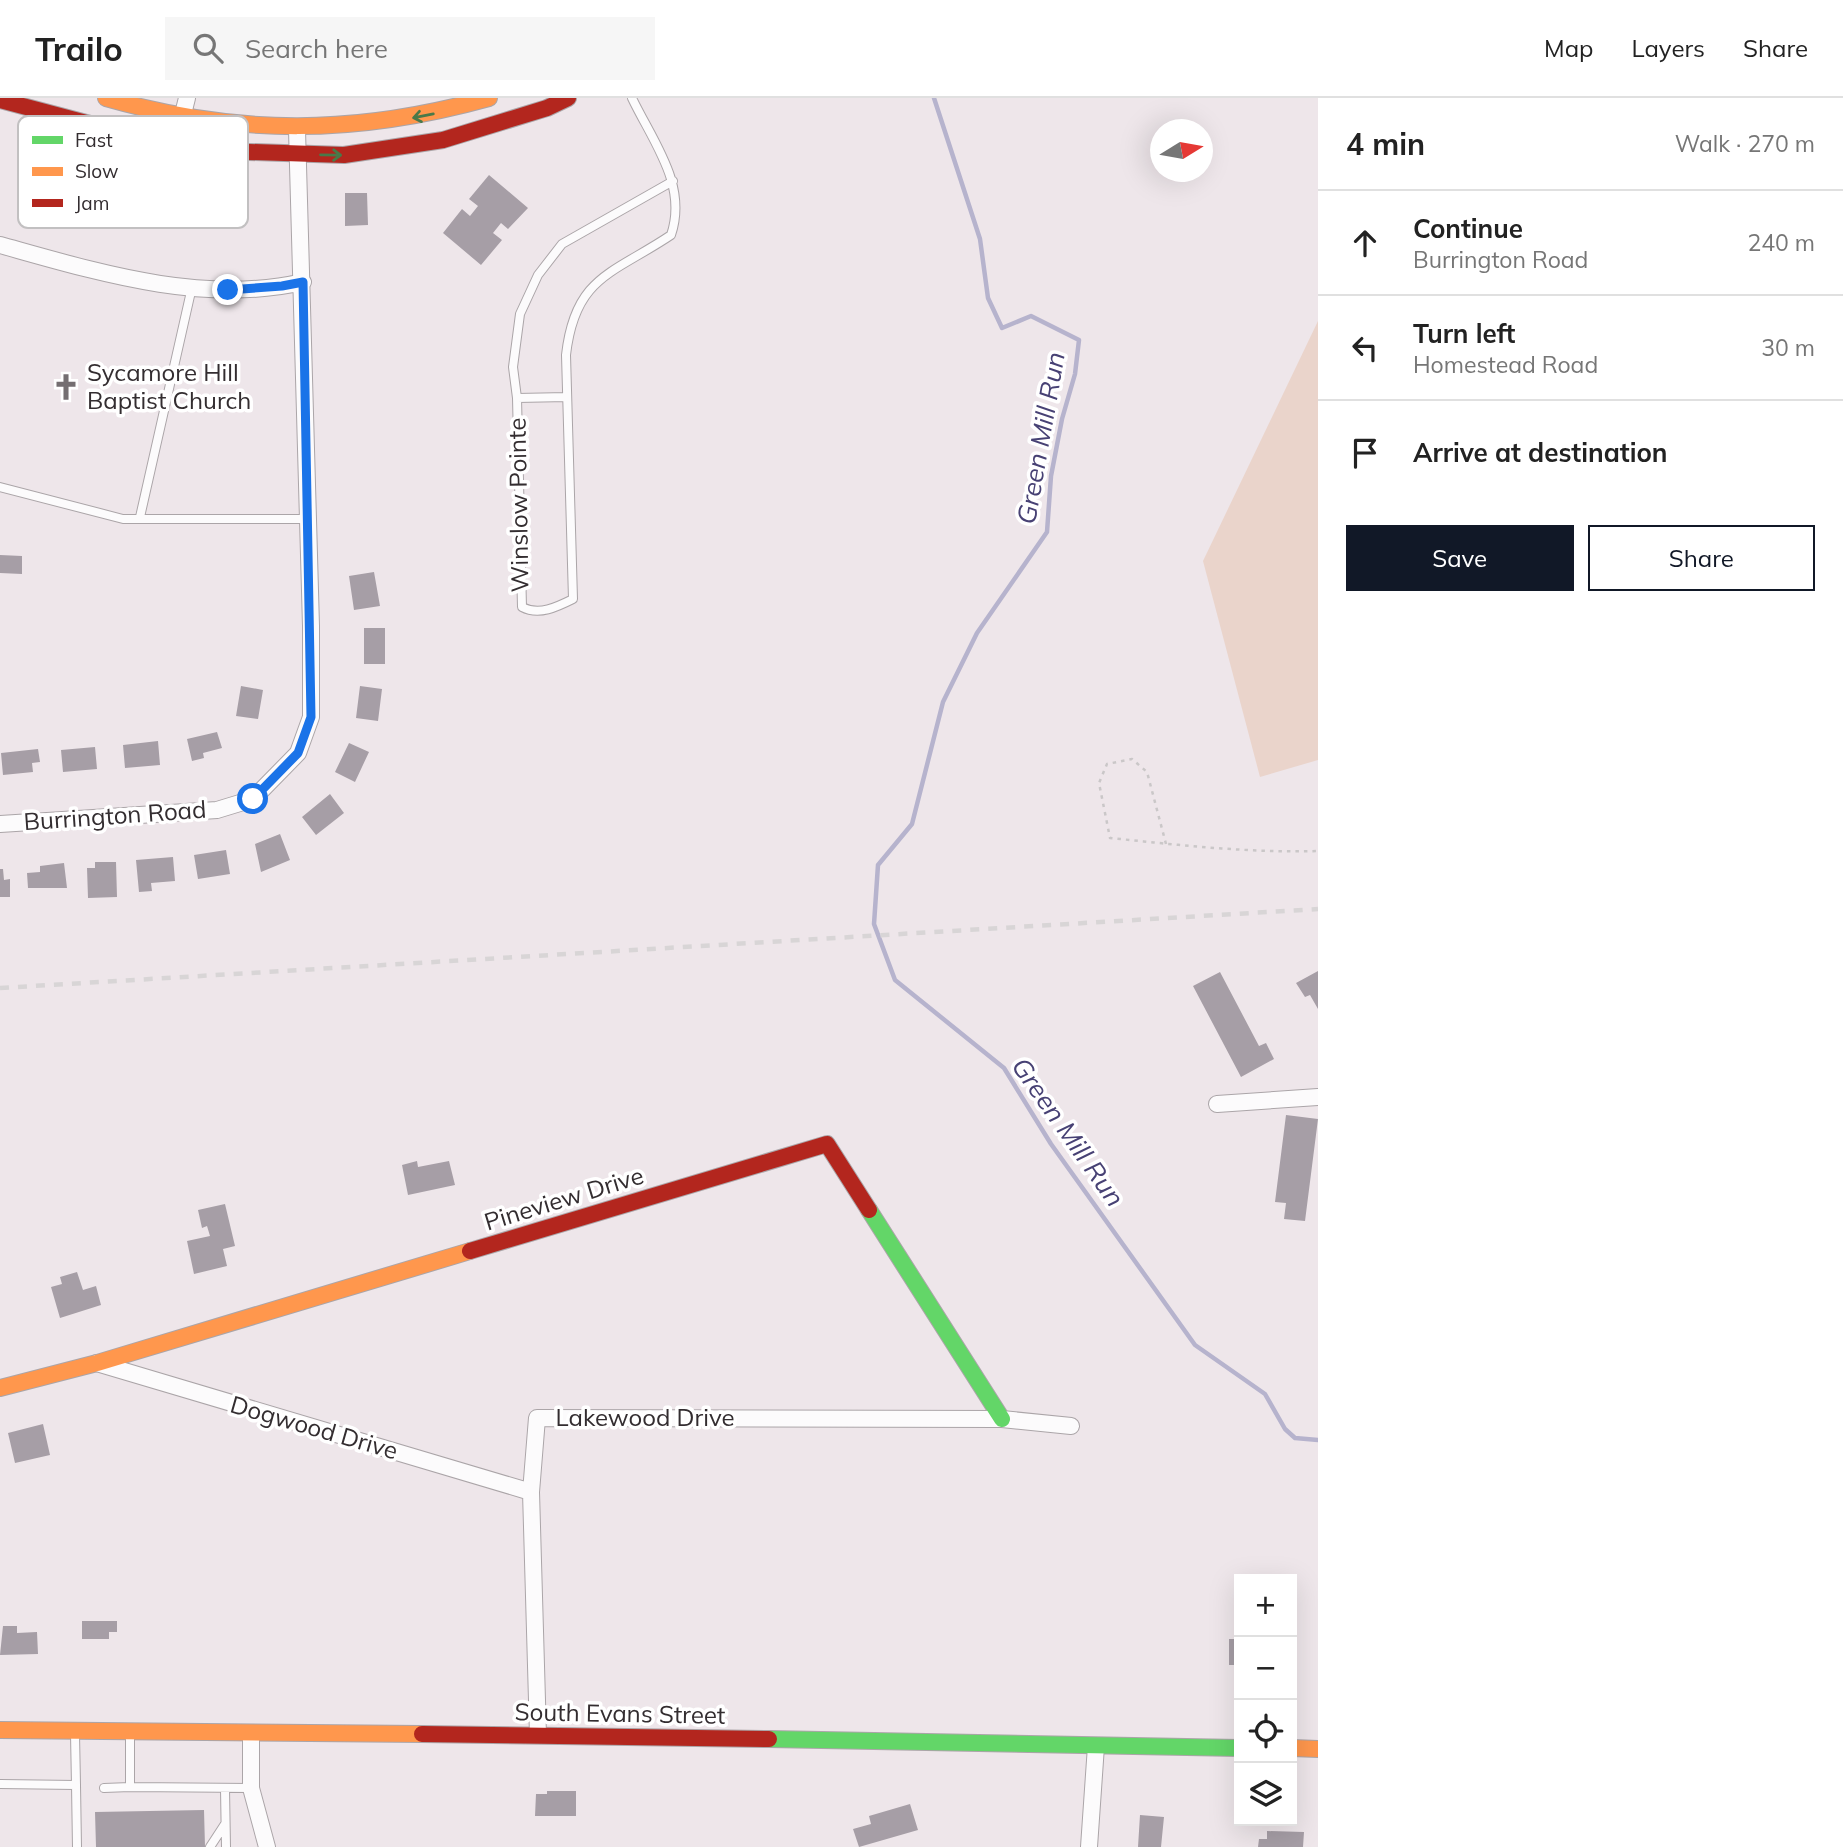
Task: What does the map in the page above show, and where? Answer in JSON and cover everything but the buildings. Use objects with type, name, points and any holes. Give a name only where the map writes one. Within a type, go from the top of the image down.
[{"type":"main road","points":[[106,98],[174,116]]},
{"type":"main road","points":[[248,125],[297,130],[378,124],[449,110],[489,98]]},
{"type":"main road","points":[[248,152],[379,152],[443,141],[547,108],[568,98]]},
{"type":"main road","points":[[0,100],[60,116]]},
{"type":"main road","name":"Pineview Drive","points":[[0,1388],[97,1363],[827,1143],[1002,1419]]},
{"type":"main road","name":"South Evans Street","points":[[0,1730],[538,1735],[1234,1748]]},
{"type":"main road","points":[[1297,1748],[1318,1749]]},
{"type":"street","points":[[182,116],[187,98]]},
{"type":"street","name":"Burrington Road","points":[[0,824],[217,810],[253,799],[298,753],[311,717],[309,519],[297,130]]},
{"type":"street","points":[[0,245],[116,277],[192,287],[228,290],[303,282]]},
{"type":"street","points":[[1217,1104],[1318,1097]]},
{"type":"street","name":"Dogwood Drive","points":[[97,1363],[531,1492]]},
{"type":"street","name":"Lakewood Drive","points":[[538,1735],[531,1492],[537,1418],[1002,1419],[1071,1426]]},
{"type":"street","points":[[251,1734],[251,1788],[267,1847]]},
{"type":"street","points":[[1088,1847],[1096,1746]]},
{"type":"lane","name":"Winslow Pointe","points":[[632,98],[673,181],[678,202],[671,235],[594,282],[579,303],[567,342],[573,599],[557,608],[531,612],[522,607],[517,398],[513,367],[520,314],[538,275],[562,244],[673,181]]},
{"type":"lane","points":[[140,517],[192,287]]},
{"type":"lane","name":"Winslow Pointe","points":[[517,398],[567,397]]},
{"type":"lane","points":[[0,487],[123,519],[309,519]]},
{"type":"lane","points":[[75,1731],[76,1847]]},
{"type":"lane","points":[[130,1732],[130,1787]]},
{"type":"lane","points":[[0,1784],[76,1785]]},
{"type":"lane","points":[[104,1788],[251,1788]]},
{"type":"lane","points":[[225,1789],[226,1847]]},
{"type":"lane","points":[[210,1847],[225,1824]]},
{"type":"path","points":[[1166,844],[1147,772],[1132,758],[1107,764],[1099,783],[1110,838],[1166,844],[1277,852],[1318,851]]},
{"type":"shaded area","points":[[1318,321],[1318,760],[1260,777],[1203,561]]},
{"type":"waterway","name":"Green Mill Run","points":[[934,98],[980,239],[988,298],[1002,328],[1031,316],[1079,340],[1075,374],[1062,419],[1051,476],[1047,532],[977,633],[943,702],[912,824],[878,865],[874,924],[895,980],[1004,1068],[1051,1144],[1195,1345],[1265,1394],[1285,1429],[1295,1438],[1318,1440]]},
{"type":"railway","points":[[0,988],[1318,909]]},
{"type":"traffic: fast","points":[[869,1210],[1002,1419]]},
{"type":"traffic: fast","points":[[769,1739],[1234,1748]]},
{"type":"traffic: slow","points":[[106,98],[187,116]]},
{"type":"traffic: slow","points":[[248,124],[298,126],[392,119],[489,98]]},
{"type":"traffic: slow","points":[[0,1388],[97,1363],[470,1251]]},
{"type":"traffic: slow","points":[[0,1730],[422,1734]]},
{"type":"traffic: slow","points":[[1297,1748],[1318,1749]]},
{"type":"traffic: jam","points":[[248,152],[344,155],[443,140],[547,108],[568,98]]},
{"type":"traffic: jam","points":[[0,100],[60,116]]},
{"type":"traffic: jam","points":[[470,1251],[827,1144],[869,1210]]},
{"type":"traffic: jam","points":[[422,1734],[769,1739]]},
{"type":"place","name":"Sycamore Hill Baptist Church","points":[[66,387]]},
{"type":"route","points":[[228,290],[303,282],[311,717],[298,753],[253,799]]}]
